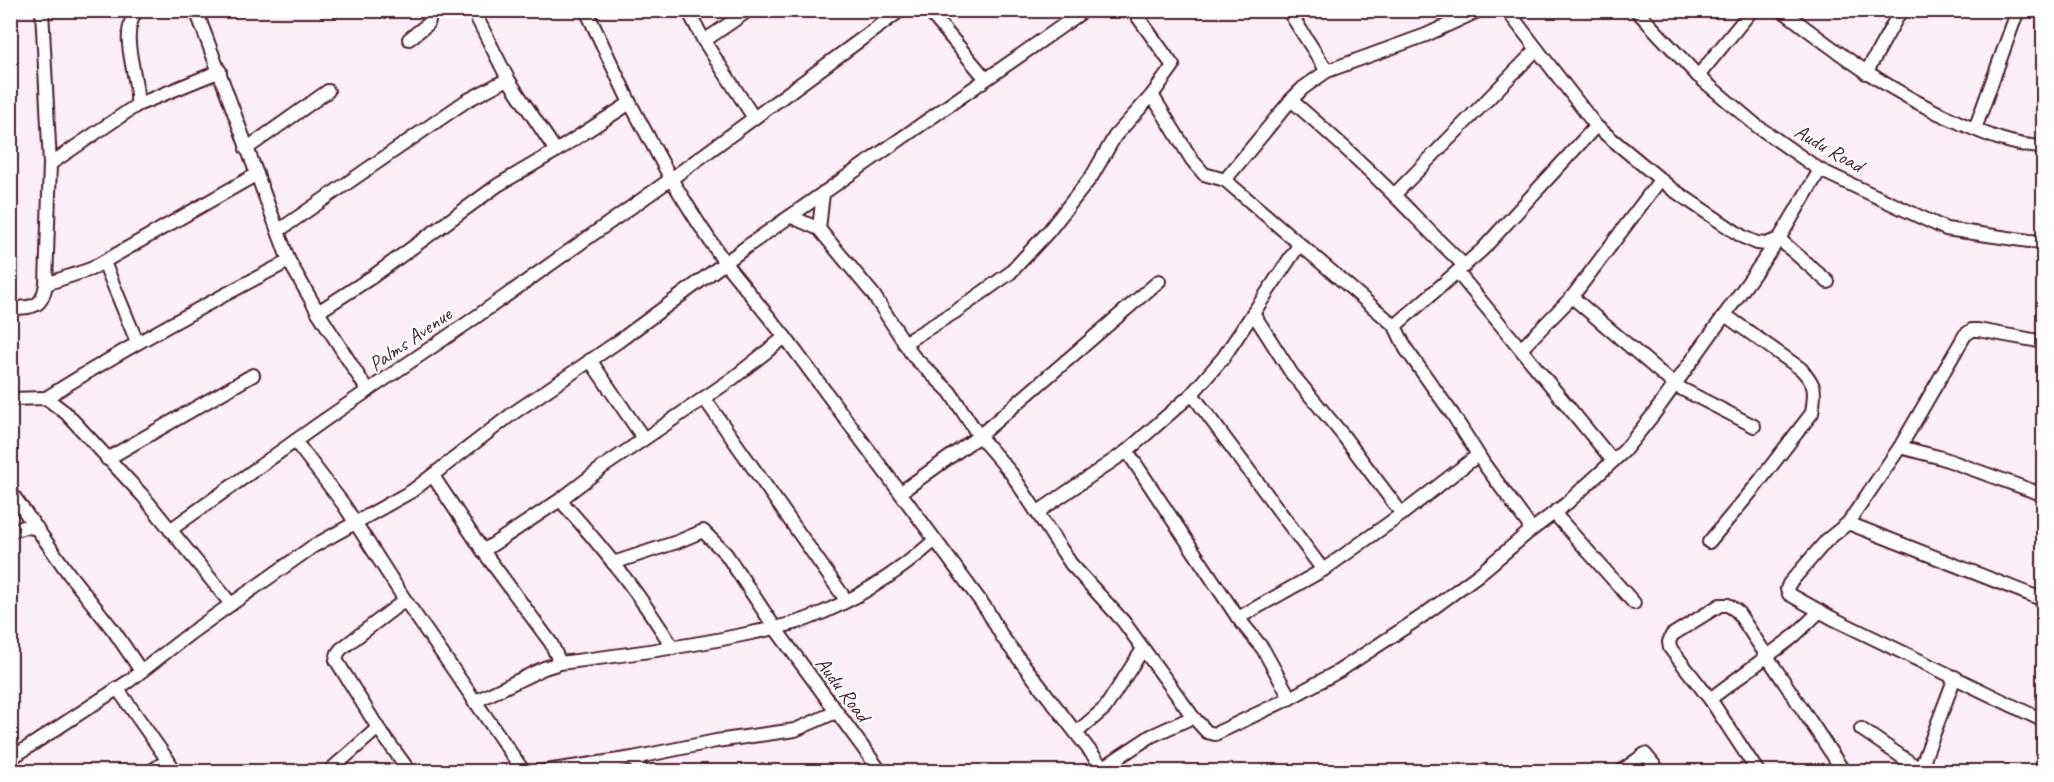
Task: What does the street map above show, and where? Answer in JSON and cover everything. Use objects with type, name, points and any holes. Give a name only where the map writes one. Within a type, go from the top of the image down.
[{"type":"street","points":[[10,308],[30,307],[38,304],[44,298],[46,284],[50,164],[42,10]]},
{"type":"street","points":[[136,105],[137,94],[129,43],[131,22],[137,10]]},
{"type":"street","points":[[196,10],[220,71],[246,149],[290,261],[318,312],[368,392]]},
{"type":"street","points":[[409,39],[428,24],[431,12],[436,10]]},
{"type":"street","points":[[472,10],[508,78],[556,151]]},
{"type":"street","points":[[586,10],[630,103],[671,179],[725,263],[785,337],[987,610],[1003,638],[1105,769],[1151,736],[1193,717]]},
{"type":"street","points":[[688,10],[754,118]]},
{"type":"street","points":[[705,41],[749,10]]},
{"type":"street","name":"Palms Avenue","points":[[170,530],[671,179],[901,10]]},
{"type":"street","points":[[928,10],[986,79]]},
{"type":"street","points":[[10,759],[117,688],[312,547],[412,491],[489,431],[1084,10]]},
{"type":"street","points":[[904,342],[955,312],[1010,273],[1048,232],[1092,176],[1115,136],[1152,95],[1173,66],[1133,10]]},
{"type":"street","points":[[1288,10],[1327,71]]},
{"type":"street","points":[[1225,180],[1291,100],[1303,88],[1327,71],[1426,35],[1480,10]]},
{"type":"street","points":[[1507,10],[1596,126],[1660,180],[1743,237],[1766,244],[1779,239]]},
{"type":"street","name":"Audu Road","points":[[1636,10],[1698,76],[1758,126],[1820,170],[1946,229],[2029,242],[2043,242]]},
{"type":"street","points":[[1698,76],[1752,10]]},
{"type":"street","points":[[1782,10],[1866,73],[1906,98],[2001,140],[2043,147]]},
{"type":"street","points":[[1866,73],[1896,23],[1901,10]]},
{"type":"street","points":[[1975,129],[2018,10]]},
{"type":"street","points":[[1394,195],[1536,50]]},
{"type":"street","points":[[50,164],[136,105],[220,71]]},
{"type":"street","points":[[278,231],[466,100],[508,78]]},
{"type":"street","points":[[246,149],[328,91]]},
{"type":"street","points":[[1152,95],[1192,160],[1204,174],[1225,180],[1395,326],[1406,349],[1528,524],[1530,531]]},
{"type":"street","points":[[1291,100],[1394,195],[1438,242],[1521,350],[1613,461]]},
{"type":"street","points":[[318,312],[372,277],[498,184],[556,151],[630,103]]},
{"type":"street","points":[[1395,326],[1461,269],[1545,183],[1596,126]]},
{"type":"street","points":[[792,217],[819,229],[873,294],[913,356],[950,392],[979,436],[1011,474],[1071,564],[1123,621],[1193,717],[1207,732],[1215,734],[1290,698],[1339,671],[1420,617],[1500,558],[1624,451],[1676,386],[1779,239],[1820,170]]},
{"type":"street","points":[[46,284],[91,269],[257,174]]},
{"type":"street","points":[[1521,350],[1572,297],[1660,180]]},
{"type":"street","points":[[819,229],[823,193]]},
{"type":"street","points":[[1779,239],[1828,282]]},
{"type":"street","points":[[1038,512],[1127,451],[1192,394],[1223,358],[1299,245]]},
{"type":"street","points":[[10,399],[46,398],[137,342],[203,305],[290,261]]},
{"type":"street","points":[[104,262],[137,342]]},
{"type":"street","points":[[901,492],[979,436],[1159,281]]},
{"type":"street","points":[[1572,297],[1676,386],[1754,426]]},
{"type":"street","points":[[1253,313],[1292,374],[1342,434],[1402,514]]},
{"type":"street","points":[[1709,542],[1812,413],[1814,397],[1812,380],[1802,369],[1725,315]]},
{"type":"street","points":[[2043,342],[1978,330],[1969,332],[1900,447],[1848,523],[1827,540],[1789,584],[1787,590],[1789,594],[1821,612],[2043,721]]},
{"type":"street","points":[[483,551],[560,500],[732,379],[785,337]]},
{"type":"street","points":[[590,360],[644,439]]},
{"type":"street","points":[[108,459],[253,375]]},
{"type":"street","points":[[1192,394],[1323,570]]},
{"type":"street","points":[[46,398],[66,413],[143,496],[231,604]]},
{"type":"street","points":[[704,398],[846,600]]},
{"type":"street","points":[[295,441],[356,523],[474,702],[524,771]]},
{"type":"street","points":[[1900,447],[1942,458],[2043,495]]},
{"type":"street","points":[[1127,451],[1238,618],[1263,649],[1290,698]]},
{"type":"street","points":[[1238,618],[1323,570],[1402,514],[1478,455]]},
{"type":"street","points":[[433,476],[483,551],[551,643],[560,663]]},
{"type":"street","points":[[10,491],[141,671]]},
{"type":"street","points":[[560,500],[591,533],[660,626],[673,648]]},
{"type":"street","points":[[1554,513],[1634,603]]},
{"type":"street","points":[[1848,523],[2043,600]]},
{"type":"street","points":[[10,532],[24,527],[37,528]]},
{"type":"street","name":"Audu Road","points":[[613,563],[703,531],[726,554],[775,628],[881,771]]},
{"type":"street","points":[[474,702],[544,668],[560,663],[673,648],[775,628],[808,618],[896,572],[935,540]]},
{"type":"street","points":[[405,600],[341,649],[336,657],[341,670],[378,728],[410,771]]},
{"type":"street","points":[[1758,771],[1710,699],[1670,648],[1669,642],[1672,636],[1720,605],[1728,605],[1737,611],[1844,771]]},
{"type":"street","points":[[1710,699],[1793,637],[1821,612]]},
{"type":"street","points":[[1077,732],[1105,708],[1143,649]]},
{"type":"street","points":[[1861,729],[1922,770],[1955,676]]},
{"type":"street","points":[[117,688],[176,771]]},
{"type":"street","points":[[539,771],[633,758],[716,741],[795,730],[836,712]]},
{"type":"street","points":[[328,771],[378,728]]},
{"type":"street","points":[[1620,771],[1645,754],[1660,771]]},
{"type":"street","points":[[633,758],[643,771]]},
{"type":"street","points":[[150,771],[168,760]]}]
